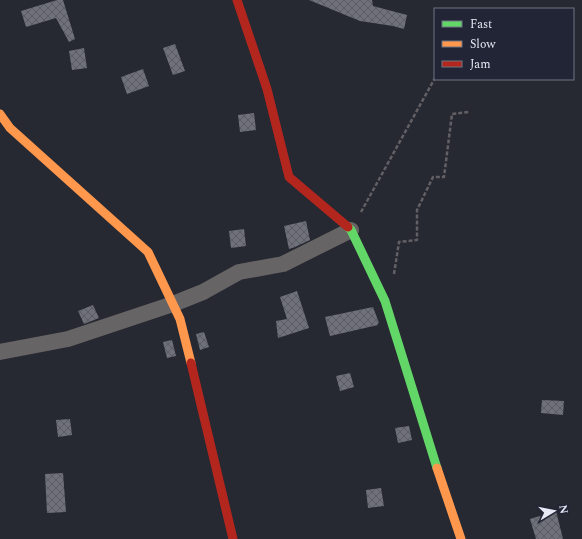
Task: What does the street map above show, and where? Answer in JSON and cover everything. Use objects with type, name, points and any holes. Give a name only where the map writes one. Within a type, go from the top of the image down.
[{"type":"street","points":[[237,0],[266,89],[289,177],[351,230],[385,301],[432,453],[461,539]]},
{"type":"street","points":[[0,114],[10,128],[148,252],[180,319],[233,539]]},
{"type":"street","points":[[0,352],[68,339],[173,304],[203,292],[239,272],[283,264],[351,230]]},
{"type":"path","points":[[351,230],[434,80]]},
{"type":"path","points":[[393,280],[399,242],[416,240],[417,210],[433,177],[444,177],[452,114],[469,112]]},
{"type":"building","points":[[57,0],[63,0],[75,39],[69,42],[56,18],[26,27],[21,11]]},
{"type":"building","points":[[309,0],[372,0],[373,6],[407,15],[404,29],[360,21]]},
{"type":"building","points":[[175,44],[185,71],[173,75],[163,48]]},
{"type":"building","points":[[84,48],[87,68],[72,70],[69,51]]},
{"type":"building","points":[[143,69],[149,86],[127,94],[121,77]]},
{"type":"building","points":[[254,113],[256,130],[240,132],[238,115]]},
{"type":"building","points":[[306,221],[310,240],[289,249],[284,226]]},
{"type":"building","points":[[244,229],[246,246],[231,248],[229,231]]},
{"type":"building","points":[[297,291],[309,328],[278,338],[276,321],[287,319],[280,297]]},
{"type":"building","points":[[93,305],[99,318],[84,324],[78,311]]},
{"type":"building","points":[[373,307],[379,323],[377,324],[378,325],[330,336],[325,317]]},
{"type":"building","points":[[204,332],[209,347],[200,350],[196,334]]},
{"type":"building","points":[[172,340],[176,356],[167,358],[163,342]]},
{"type":"building","points":[[350,373],[354,387],[340,391],[336,376]]},
{"type":"building","points":[[542,400],[564,401],[563,415],[541,413]]},
{"type":"building","points":[[70,419],[72,435],[58,437],[56,420]]},
{"type":"building","points":[[409,426],[412,440],[398,443],[395,428]]},
{"type":"building","points":[[63,473],[66,512],[47,513],[45,474]]},
{"type":"building","points":[[381,488],[384,506],[368,508],[366,490]]},
{"type":"building","points":[[556,511],[563,539],[536,539],[530,519]]},
{"type":"traffic: fast","points":[[348,227],[351,230],[385,301],[437,468]]},
{"type":"traffic: slow","points":[[0,114],[10,128],[148,252],[180,319],[191,363]]},
{"type":"traffic: slow","points":[[437,468],[461,539]]},
{"type":"traffic: jam","points":[[237,0],[267,89],[289,177],[348,227]]},
{"type":"traffic: jam","points":[[191,363],[233,539]]}]
